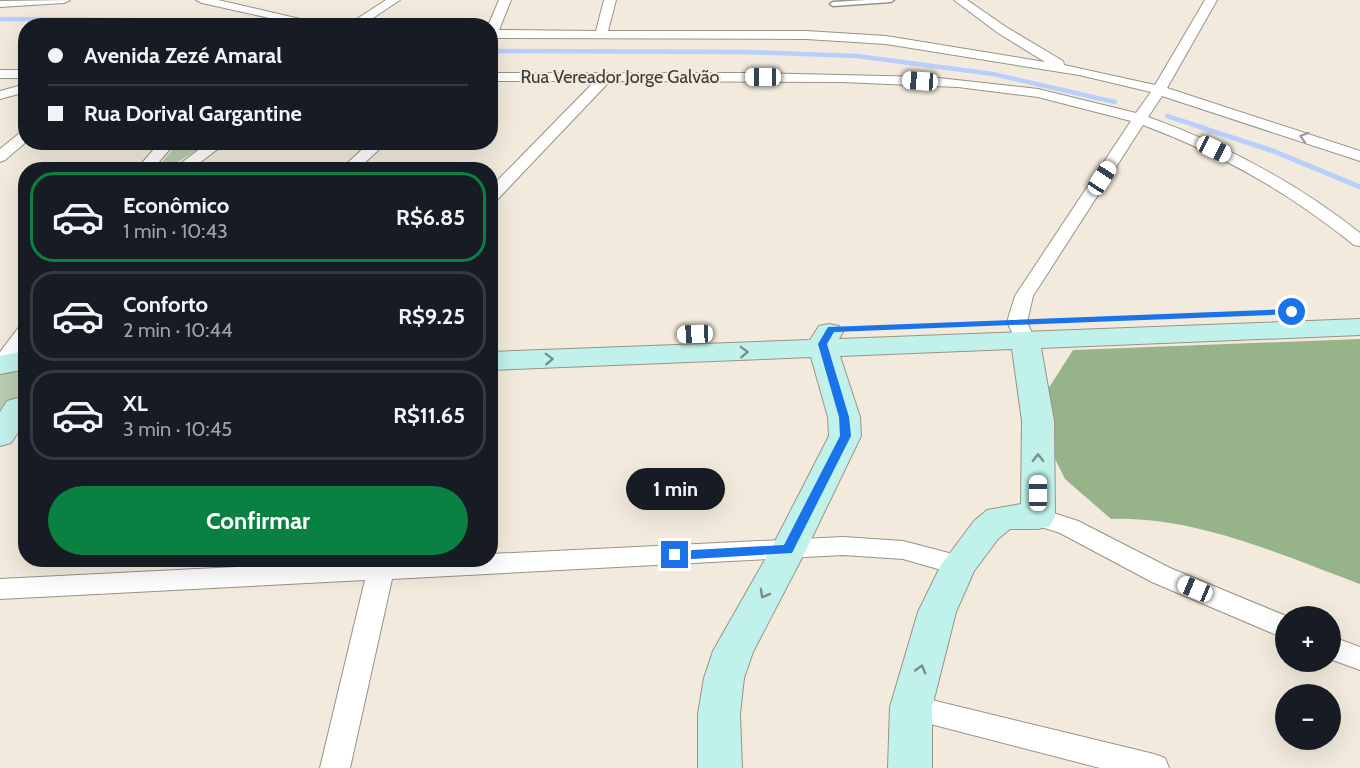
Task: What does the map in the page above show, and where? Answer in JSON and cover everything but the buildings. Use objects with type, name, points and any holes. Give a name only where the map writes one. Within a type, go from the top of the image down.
[{"type":"main road","points":[[498,360],[827,339],[1021,331],[1360,309]]},
{"type":"main road","points":[[1021,331],[1360,327]]},
{"type":"main road","points":[[910,768],[911,707],[937,612],[959,565],[986,530],[999,519],[1013,516],[1038,517],[1038,421],[1021,331]]},
{"type":"main road","points":[[498,342],[827,339]]},
{"type":"main road","points":[[720,768],[719,714],[724,678],[733,651],[788,550],[845,436],[844,417],[827,339]]},
{"type":"main road","points":[[0,365],[18,362]]},
{"type":"main road","points":[[0,436],[14,408]]},
{"type":"street","points":[[0,4],[64,0]]},
{"type":"street","points":[[202,0],[287,18]]},
{"type":"street","points":[[365,18],[394,0]]},
{"type":"street","points":[[498,18],[505,0]]},
{"type":"street","points":[[601,34],[610,0]]},
{"type":"street","points":[[960,0],[1002,30],[1066,69]]},
{"type":"street","points":[[1021,331],[1019,309],[1024,296],[1141,119],[1210,0]]},
{"type":"street","points":[[255,11],[273,4]]},
{"type":"street","points":[[498,34],[843,36],[886,40],[1066,69],[1159,90],[1360,156]]},
{"type":"street","points":[[0,74],[18,74]]},
{"type":"street","name":"Rua Vereador Jorge Galvão","points":[[498,76],[876,78],[988,86],[1075,100],[1141,119],[1266,173],[1307,199],[1360,241]]},
{"type":"street","points":[[498,190],[606,77]]},
{"type":"street","points":[[0,95],[18,90]]},
{"type":"street","points":[[0,157],[18,142]]},
{"type":"street","points":[[150,162],[162,150]]},
{"type":"street","points":[[191,162],[208,150]]},
{"type":"street","points":[[356,162],[371,150]]},
{"type":"street","points":[[0,365],[18,341]]},
{"type":"street","points":[[1038,517],[1069,527],[1161,575],[1275,623]]},
{"type":"street","points":[[498,561],[843,546],[903,550],[959,565]]},
{"type":"street","points":[[0,589],[349,567]]},
{"type":"street","points":[[335,768],[381,567]]},
{"type":"street","points":[[1341,651],[1360,659]]},
{"type":"street","points":[[911,707],[1154,768]]},
{"type":"lane","points":[[833,4],[891,0]]},
{"type":"green space","points":[[172,150],[197,150],[178,162],[163,162]]},
{"type":"green space","points":[[1360,339],[1360,584],[1269,550],[1206,531],[1143,520],[1111,519],[1065,479],[1048,445],[1041,400],[1073,350]]},
{"type":"green space","points":[[18,365],[18,404],[0,409],[0,369]]},
{"type":"waterway","points":[[0,19],[18,19]]},
{"type":"waterway","points":[[498,51],[745,52],[857,56],[993,74],[1115,102]]},
{"type":"waterway","points":[[1167,116],[1204,128]]},
{"type":"waterway","points":[[1200,127],[1273,151],[1360,187]]},
{"type":"route","points":[[675,555],[788,550],[845,436],[844,417],[822,344],[831,329],[1292,312]]}]
